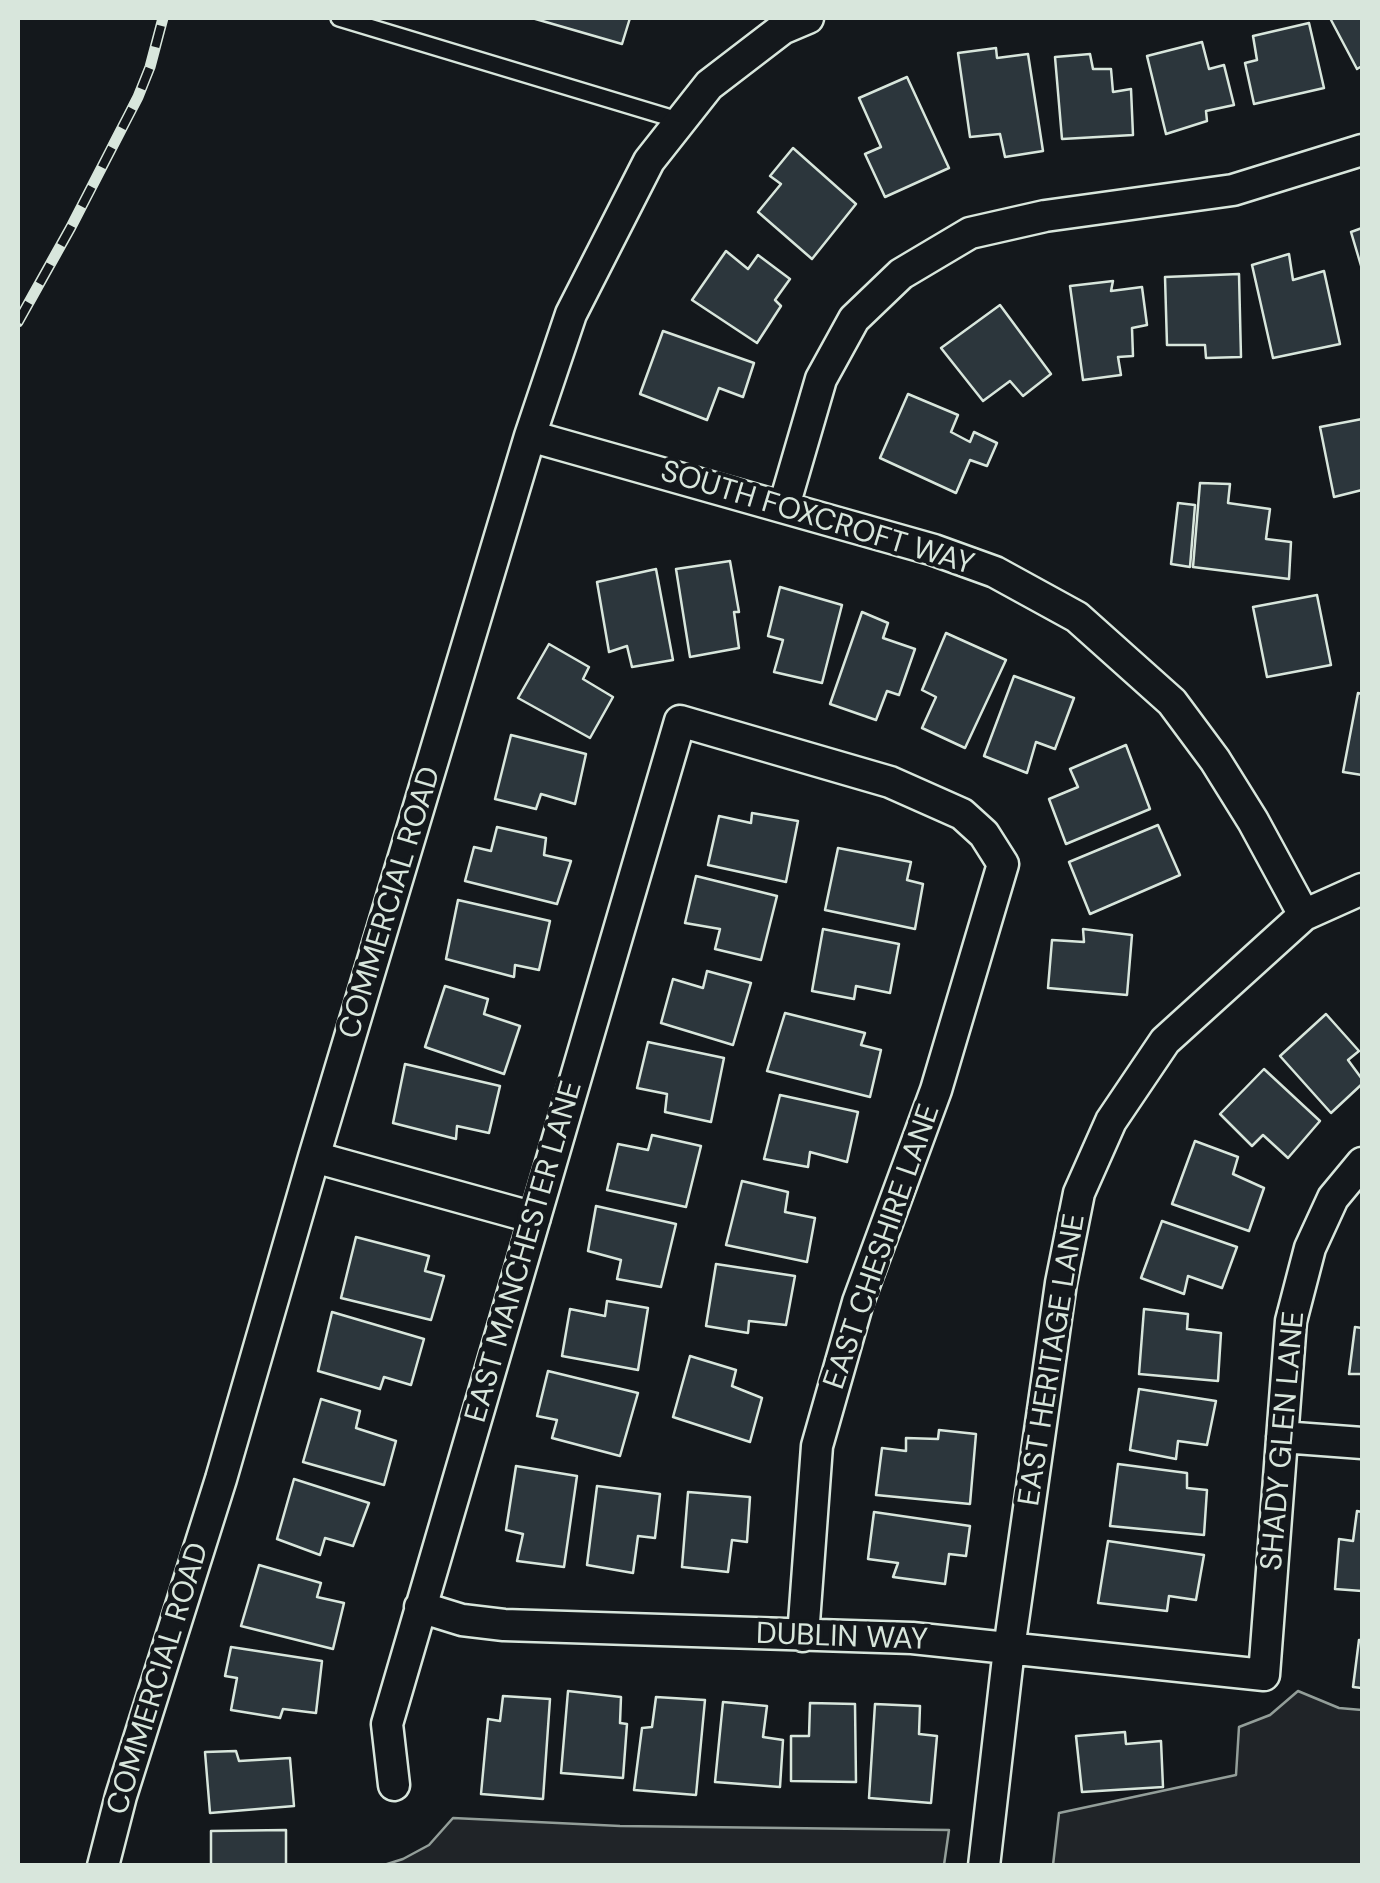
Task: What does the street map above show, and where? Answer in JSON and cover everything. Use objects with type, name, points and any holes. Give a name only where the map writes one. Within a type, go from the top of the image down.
[{"type":"street","name":"COMMERCIAL ROAD","points":[[103,1866],[121,1796],[222,1479],[530,436],[571,314],[649,161],[681,120],[709,85],[782,29],[802,19]]},
{"type":"street","points":[[784,506],[822,379],[854,319],[901,274],[970,233],[1046,216],[1233,190],[1362,150]]},
{"type":"street","name":"SOUTH FOXCROFT WAY","points":[[530,436],[934,550],[995,572],[1078,617],[1172,702],[1253,821],[1304,915]]},
{"type":"street","name":"EAST MANCHESTER LANE","points":[[394,1785],[387,1724],[680,722],[890,782],[962,814],[984,834],[1003,864]]},
{"type":"street","name":"EAST CHESHIRE LANE","points":[[804,1636],[817,1446],[858,1302],[936,1090],[1003,864]]},
{"type":"street","name":"EAST HERITAGE LANE","points":[[984,1866],[1009,1649],[1061,1283],[1080,1193],[1111,1120],[1164,1041],[1304,915],[1362,889]]},
{"type":"street","points":[[314,1158],[535,1218]]},
{"type":"street","name":"SHADY GLEN LANE","points":[[1264,1675],[1292,1321],[1310,1248],[1333,1198],[1362,1163]]},
{"type":"street","points":[[1282,1437],[1362,1443]]},
{"type":"street","name":"DUBLIN WAY","points":[[420,1606],[462,1620],[504,1625],[912,1638],[1264,1675]]},
{"type":"lane","points":[[339,18],[681,120]]},
{"type":"shaded area","points":[[1298,1691],[1339,1708],[1362,1710],[1362,1865],[1053,1865],[1059,1813],[1236,1775],[1239,1727],[1270,1715]]},
{"type":"shaded area","points":[[453,1818],[620,1826],[949,1830],[944,1865],[384,1865],[429,1845]]},
{"type":"building","points":[[532,18],[630,18],[622,44]]},
{"type":"building","points":[[1330,18],[1362,18],[1362,66],[1357,69]]},
{"type":"building","points":[[1309,23],[1324,88],[1254,104],[1245,63],[1257,60],[1253,36]]},
{"type":"building","points":[[1202,42],[1209,69],[1224,65],[1234,105],[1206,111],[1207,121],[1166,134],[1147,56]]},
{"type":"building","points":[[996,48],[997,58],[1028,54],[1043,151],[1005,157],[1000,134],[970,137],[958,53]]},
{"type":"building","points":[[1090,54],[1093,69],[1111,69],[1113,92],[1131,89],[1133,135],[1062,139],[1055,57]]},
{"type":"building","points":[[907,77],[949,168],[885,197],[865,154],[881,147],[859,98]]},
{"type":"building","points":[[793,148],[856,204],[812,259],[758,212],[781,184],[770,176]]},
{"type":"building","points":[[1362,228],[1362,269],[1351,232]]},
{"type":"building","points":[[726,251],[748,269],[758,255],[790,279],[775,300],[781,306],[757,343],[692,300]]},
{"type":"building","points":[[1289,254],[1293,280],[1324,271],[1340,344],[1273,358],[1252,265]]},
{"type":"building","points":[[1239,274],[1241,357],[1206,358],[1205,345],[1167,345],[1165,277]]},
{"type":"building","points":[[1113,281],[1111,291],[1142,287],[1147,325],[1132,328],[1133,356],[1118,357],[1121,375],[1083,380],[1070,286]]},
{"type":"building","points":[[1000,305],[1051,374],[1023,396],[1010,381],[983,401],[941,348]]},
{"type":"building","points":[[663,331],[754,363],[743,397],[719,388],[707,420],[640,394]]},
{"type":"building","points":[[908,394],[958,415],[951,432],[970,442],[974,432],[997,443],[987,466],[970,460],[956,493],[880,458]]},
{"type":"building","points":[[1362,419],[1362,490],[1334,497],[1320,427]]},
{"type":"building","points":[[1200,483],[1230,484],[1228,503],[1270,509],[1266,539],[1291,542],[1289,579],[1193,567]]},
{"type":"building","points":[[1178,503],[1195,505],[1190,567],[1171,564]]},
{"type":"building","points":[[730,561],[739,612],[734,612],[739,648],[690,657],[676,569]]},
{"type":"building","points":[[656,569],[673,660],[632,667],[627,646],[609,652],[597,582]]},
{"type":"building","points":[[780,587],[842,605],[822,683],[774,672],[783,640],[768,636]]},
{"type":"building","points":[[1317,595],[1331,665],[1267,677],[1253,607]]},
{"type":"building","points":[[862,612],[888,623],[883,638],[915,649],[899,695],[887,691],[876,720],[830,704]]},
{"type":"building","points":[[946,633],[1006,660],[965,748],[922,728],[936,697],[922,690]]},
{"type":"building","points":[[549,644],[589,667],[583,679],[613,697],[590,738],[518,698]]},
{"type":"building","points":[[1014,676],[1074,698],[1055,749],[1036,742],[1027,773],[984,756]]},
{"type":"building","points":[[1358,693],[1362,694],[1362,775],[1343,772]]},
{"type":"building","points":[[511,735],[586,754],[575,804],[541,794],[536,809],[495,799]]},
{"type":"building","points":[[1126,745],[1150,809],[1066,844],[1049,799],[1078,787],[1070,769]]},
{"type":"building","points":[[752,813],[798,821],[786,882],[708,865],[719,816],[751,823]]},
{"type":"building","points":[[1158,825],[1180,875],[1090,914],[1069,862]]},
{"type":"building","points":[[497,827],[546,838],[544,855],[571,861],[557,904],[465,881],[474,847],[491,851]]},
{"type":"building","points":[[838,848],[911,862],[907,880],[923,884],[915,929],[825,910]]},
{"type":"building","points":[[696,876],[777,896],[761,960],[715,949],[720,929],[685,923]]},
{"type":"building","points":[[458,900],[550,921],[539,970],[515,965],[514,977],[446,959]]},
{"type":"building","points":[[823,929],[899,944],[890,993],[856,986],[854,999],[812,991]]},
{"type":"building","points":[[1083,929],[1132,935],[1127,995],[1048,988],[1052,940],[1084,942]]},
{"type":"building","points":[[707,971],[751,983],[733,1045],[661,1023],[673,979],[703,988]]},
{"type":"building","points":[[445,986],[488,999],[484,1014],[520,1026],[504,1074],[425,1047]]},
{"type":"building","points":[[785,1013],[865,1033],[861,1045],[881,1050],[870,1097],[767,1071]]},
{"type":"building","points":[[1326,1014],[1359,1051],[1348,1060],[1362,1079],[1362,1084],[1331,1113],[1280,1056]]},
{"type":"building","points":[[648,1042],[724,1058],[711,1122],[665,1112],[667,1094],[637,1088]]},
{"type":"building","points":[[405,1064],[500,1086],[489,1133],[457,1126],[456,1139],[393,1123]]},
{"type":"building","points":[[1264,1069],[1320,1121],[1288,1158],[1263,1135],[1252,1146],[1220,1114]]},
{"type":"building","points":[[780,1095],[858,1112],[847,1162],[810,1152],[808,1167],[764,1159]]},
{"type":"building","points":[[652,1135],[701,1146],[686,1207],[607,1190],[618,1144],[648,1150]]},
{"type":"building","points":[[1195,1141],[1238,1157],[1233,1174],[1264,1188],[1249,1231],[1172,1204]]},
{"type":"building","points":[[742,1181],[788,1192],[785,1212],[815,1218],[807,1262],[726,1245]]},
{"type":"building","points":[[596,1206],[676,1224],[661,1287],[617,1279],[621,1260],[588,1251]]},
{"type":"building","points":[[1162,1221],[1237,1247],[1222,1288],[1188,1276],[1184,1294],[1141,1278]]},
{"type":"building","points":[[356,1237],[429,1256],[425,1271],[444,1276],[431,1320],[341,1298]]},
{"type":"building","points":[[716,1264],[795,1276],[786,1325],[749,1321],[748,1333],[706,1326]]},
{"type":"building","points":[[607,1301],[648,1308],[638,1370],[562,1356],[570,1309],[605,1316]]},
{"type":"building","points":[[1144,1309],[1188,1314],[1187,1329],[1221,1333],[1218,1381],[1139,1374]]},
{"type":"building","points":[[332,1312],[424,1339],[411,1385],[384,1377],[380,1389],[318,1371]]},
{"type":"building","points":[[1355,1327],[1362,1328],[1362,1374],[1349,1374]]},
{"type":"building","points":[[690,1356],[736,1370],[732,1386],[762,1398],[750,1442],[673,1417]]},
{"type":"building","points":[[548,1371],[638,1393],[620,1456],[552,1438],[557,1420],[537,1416]]},
{"type":"building","points":[[1139,1389],[1216,1401],[1207,1445],[1178,1441],[1176,1459],[1130,1450]]},
{"type":"building","points":[[321,1399],[360,1411],[356,1428],[396,1441],[384,1485],[303,1462]]},
{"type":"building","points":[[939,1430],[976,1434],[970,1504],[876,1495],[882,1448],[906,1451],[906,1438],[938,1439]]},
{"type":"building","points":[[1118,1464],[1187,1473],[1187,1488],[1207,1490],[1204,1535],[1110,1526]]},
{"type":"building","points":[[516,1466],[577,1476],[564,1567],[517,1561],[523,1534],[506,1530]]},
{"type":"building","points":[[294,1479],[369,1503],[353,1546],[325,1538],[320,1555],[277,1539]]},
{"type":"building","points":[[597,1486],[660,1494],[655,1538],[638,1536],[633,1573],[587,1565]]},
{"type":"building","points":[[688,1492],[750,1497],[747,1542],[732,1540],[728,1572],[682,1567]]},
{"type":"building","points":[[1357,1511],[1362,1512],[1362,1591],[1335,1589],[1339,1539],[1353,1541]]},
{"type":"building","points":[[874,1512],[970,1526],[966,1556],[949,1554],[945,1584],[893,1577],[898,1563],[868,1559]]},
{"type":"building","points":[[1108,1541],[1204,1555],[1196,1600],[1169,1596],[1167,1611],[1098,1603]]},
{"type":"building","points":[[259,1565],[321,1583],[317,1597],[344,1603],[333,1649],[241,1626]]},
{"type":"building","points":[[1362,1640],[1362,1688],[1353,1687]]},
{"type":"building","points":[[231,1647],[322,1661],[316,1713],[283,1709],[280,1718],[231,1710],[237,1678],[225,1676]]},
{"type":"building","points":[[568,1691],[621,1697],[620,1723],[627,1724],[623,1778],[561,1773]]},
{"type":"building","points":[[503,1696],[550,1699],[543,1799],[481,1794],[488,1719],[500,1721]]},
{"type":"building","points":[[656,1697],[705,1700],[696,1795],[634,1790],[642,1728],[652,1727]]},
{"type":"building","points":[[723,1702],[767,1706],[763,1737],[783,1740],[780,1787],[715,1782]]},
{"type":"building","points":[[810,1703],[855,1704],[856,1782],[791,1781],[791,1736],[809,1736]]},
{"type":"building","points":[[875,1704],[920,1706],[919,1734],[937,1736],[931,1803],[869,1798]]},
{"type":"building","points":[[1125,1732],[1126,1744],[1161,1741],[1163,1787],[1082,1792],[1076,1736]]},
{"type":"building","points":[[236,1751],[239,1761],[290,1758],[294,1806],[210,1813],[205,1752]]},
{"type":"building","points":[[286,1830],[286,1866],[211,1866],[211,1831]]},
{"type":"railway","points":[[18,322],[138,97],[163,18]]}]
